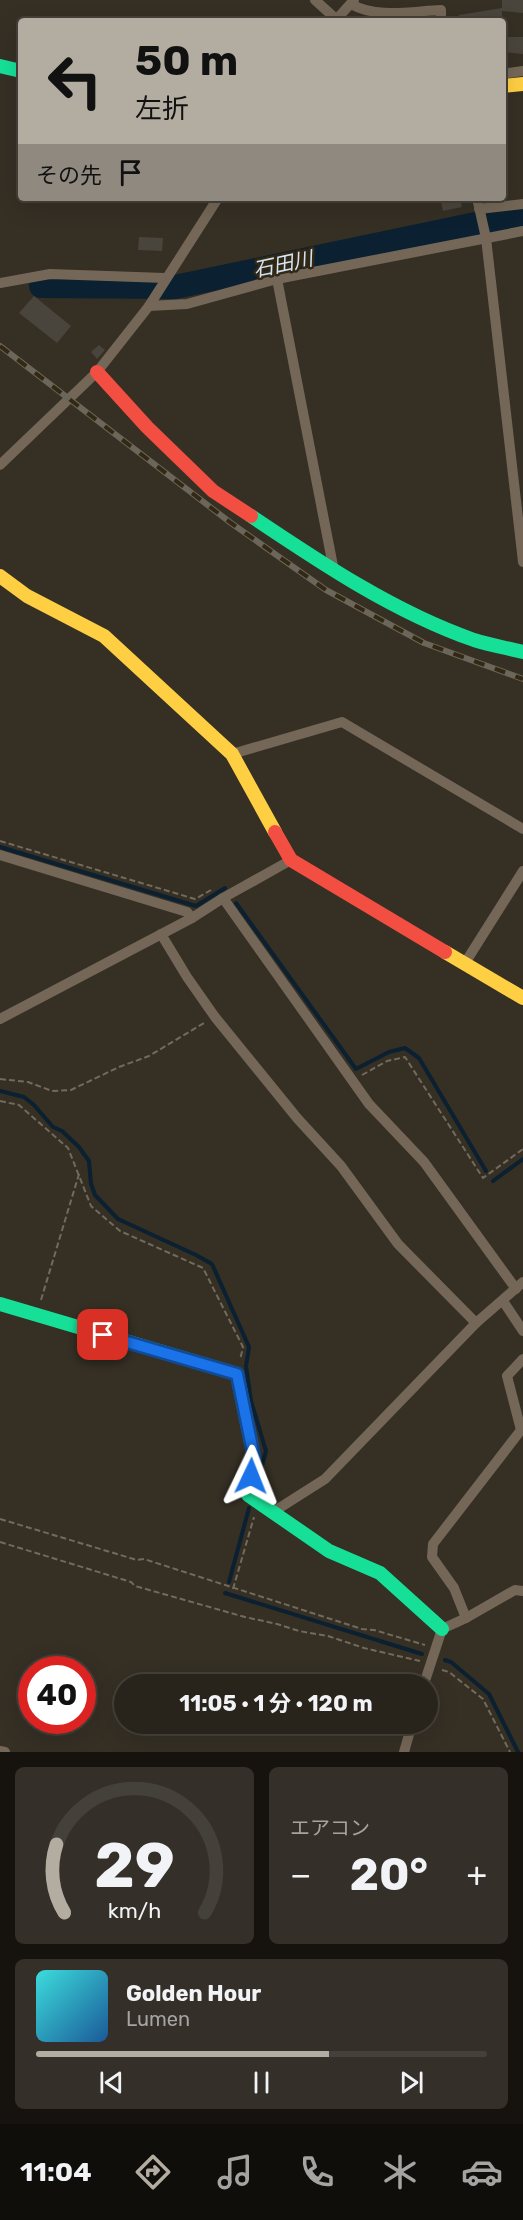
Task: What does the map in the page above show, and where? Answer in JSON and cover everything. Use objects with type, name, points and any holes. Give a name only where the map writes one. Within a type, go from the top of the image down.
[{"type":"street","points":[[315,0],[333,18]]},
{"type":"street","points":[[337,18],[352,2],[359,8],[375,13],[441,10],[441,18]]},
{"type":"street","points":[[0,66],[18,70]]},
{"type":"street","points":[[506,73],[523,71]]},
{"type":"street","points":[[506,86],[523,84]]},
{"type":"street","points":[[0,465],[97,372],[151,302],[216,201]]},
{"type":"street","points":[[523,204],[479,207],[486,238],[523,562]]},
{"type":"street","points":[[151,302],[187,304],[277,279],[523,231]]},
{"type":"street","points":[[0,283],[50,274],[165,278]]},
{"type":"street","points":[[277,279],[334,570]]},
{"type":"street","points":[[97,372],[147,428],[213,491],[334,570],[420,617],[475,640],[523,652]]},
{"type":"street","points":[[0,576],[27,596],[104,636],[232,754],[291,861],[523,998]]},
{"type":"street","points":[[232,754],[342,722],[523,829]]},
{"type":"street","points":[[0,855],[187,912],[192,918]]},
{"type":"street","points":[[0,1019],[192,918],[223,898],[291,861]]},
{"type":"street","points":[[465,963],[523,871]]},
{"type":"street","points":[[223,898],[369,1104],[424,1162],[519,1285],[476,1323],[325,1479],[273,1512]]},
{"type":"street","points":[[161,934],[215,1017],[297,1118],[341,1166],[398,1244],[476,1323]]},
{"type":"street","points":[[503,1301],[523,1330]]},
{"type":"street","points":[[0,1304],[237,1374],[254,1457],[248,1496],[329,1551],[380,1573],[442,1629]]},
{"type":"street","points":[[466,1617],[454,1588],[432,1557],[433,1544],[521,1430],[507,1376],[523,1359]]},
{"type":"street","points":[[427,1674],[442,1629],[515,1590],[523,1591]]},
{"type":"street","points":[[404,1752],[409,1734]]},
{"type":"street","points":[[0,1750],[5,1752]]},
{"type":"path","points":[[0,841],[195,899],[212,890]]},
{"type":"path","points":[[0,1079],[28,1082],[52,1090],[71,1090],[119,1067],[150,1056],[215,1017]]},
{"type":"path","points":[[355,1079],[387,1061],[405,1056],[483,1178],[523,1149]]},
{"type":"path","points":[[0,1101],[19,1105],[68,1148],[91,1206],[120,1231],[203,1268],[243,1347],[237,1374]]},
{"type":"path","points":[[37,1315],[79,1174]]},
{"type":"path","points":[[233,1589],[258,1503]]},
{"type":"path","points":[[0,1519],[137,1560],[144,1559],[362,1629],[374,1630],[436,1648]]},
{"type":"path","points":[[0,1542],[131,1582],[135,1586],[423,1662],[449,1672],[483,1699],[510,1752]]},
{"type":"building","points":[[502,0],[523,0],[523,13],[502,11]]},
{"type":"building","points":[[502,8],[502,18],[459,18],[459,15]]},
{"type":"building","points":[[506,37],[523,37],[523,54],[506,52]]},
{"type":"building","points":[[441,201],[461,201],[462,207],[443,211]]},
{"type":"building","points":[[139,237],[163,238],[162,251],[138,250]]},
{"type":"building","points":[[34,296],[71,326],[57,343],[19,313]]},
{"type":"building","points":[[99,345],[105,350],[97,359],[91,352]]},
{"type":"waterway","name":"石田川","points":[[41,286],[175,287],[523,214]]},
{"type":"waterway","points":[[0,847],[196,906],[225,888]]},
{"type":"waterway","points":[[236,903],[356,1069],[389,1052],[405,1048],[419,1058],[486,1171]]},
{"type":"waterway","points":[[0,1091],[24,1097],[53,1127],[62,1131],[79,1147],[89,1161],[91,1184],[95,1195],[118,1219],[212,1264],[249,1347],[246,1366],[251,1401],[266,1451],[257,1484]]},
{"type":"waterway","points":[[493,1181],[523,1159]]},
{"type":"waterway","points":[[229,1582],[249,1508]]},
{"type":"waterway","points":[[225,1593],[422,1654]]},
{"type":"waterway","points":[[445,1660],[451,1662],[489,1694],[518,1752]]},
{"type":"railway","points":[[0,346],[231,523],[326,590],[424,643],[523,679]]},
{"type":"traffic: fast","points":[[0,66],[18,70]]},
{"type":"traffic: fast","points":[[251,516],[331,569],[387,601],[444,629],[474,640],[523,652]]},
{"type":"traffic: fast","points":[[0,1304],[237,1374],[254,1457],[248,1495],[329,1551],[380,1573],[442,1629]]},
{"type":"traffic: slow","points":[[506,86],[523,84]]},
{"type":"traffic: slow","points":[[0,576],[27,596],[104,636],[232,754],[275,832]]},
{"type":"traffic: slow","points":[[445,952],[523,998]]},
{"type":"traffic: jam","points":[[97,372],[147,427],[213,491],[251,516]]},
{"type":"traffic: jam","points":[[275,832],[291,860],[445,952]]},
{"type":"route","points":[[103,1335],[237,1374],[254,1457],[251,1476]]}]
